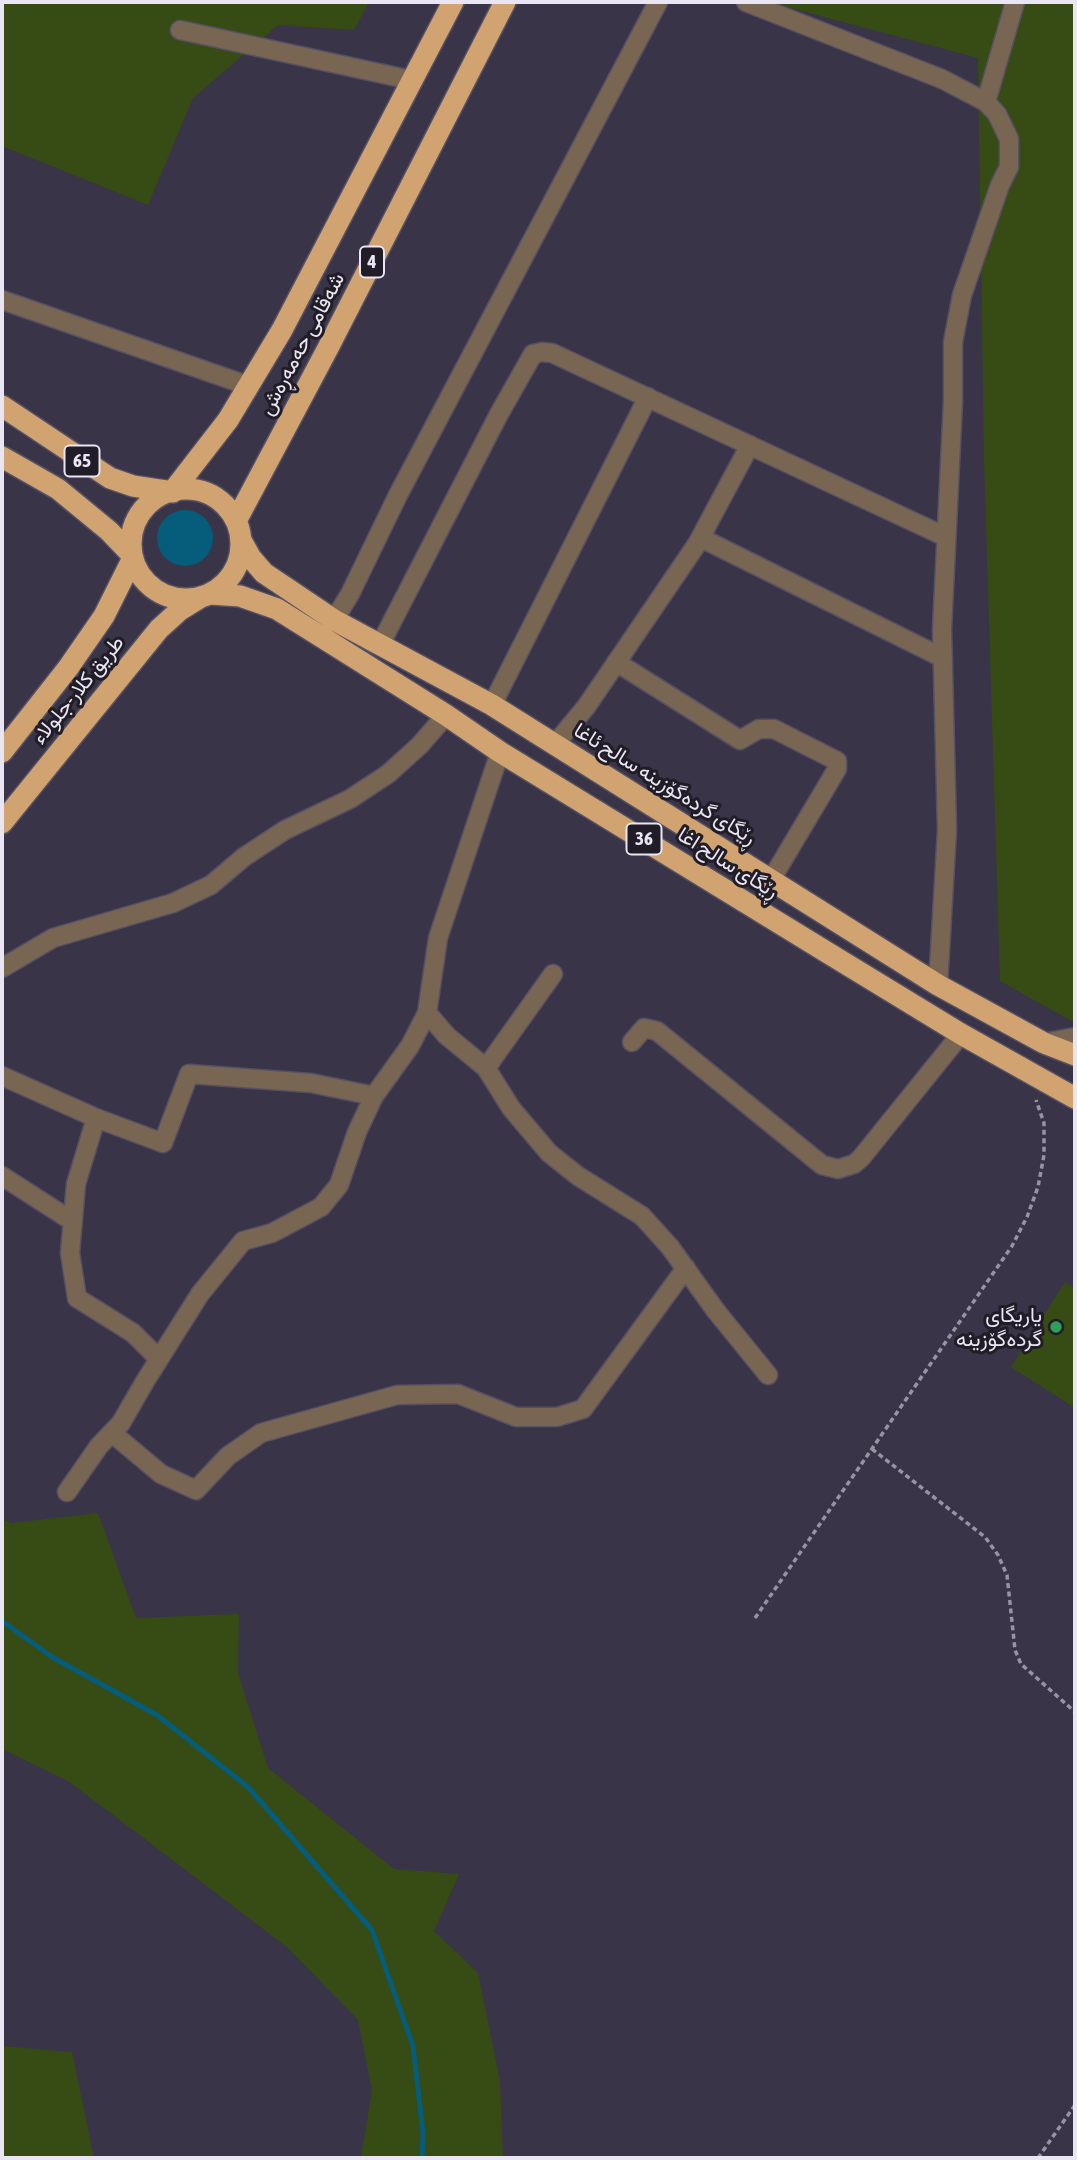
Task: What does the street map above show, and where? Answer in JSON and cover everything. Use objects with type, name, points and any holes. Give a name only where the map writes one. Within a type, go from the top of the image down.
[{"type":"highway","name":"شەقامی حەمەڕەش","points":[[173,491],[226,422],[288,318],[453,2]]},
{"type":"highway","name":"شەقامی حەمەڕەش","points":[[239,531],[505,2]]},
{"type":"highway","name":"65","points":[[2,406],[110,478],[133,486],[173,491]]},
{"type":"highway","name":"65","points":[[2,457],[58,489],[109,531],[133,557]]},
{"type":"highway","points":[[173,491],[203,492],[217,499],[228,509],[239,531]]},
{"type":"highway","name":"4","points":[[133,557],[132,534],[140,515],[154,500],[173,491]]},
{"type":"highway","name":"4","points":[[206,596],[221,587],[237,566],[239,531]]},
{"type":"highway","name":"ڕێگای گردەگۆزینە سالح ئاغا","points":[[239,531],[251,558],[264,573],[334,620],[492,705],[938,985],[1044,1043],[1075,1055]]},
{"type":"highway","points":[[133,557],[139,572],[159,592],[180,598],[206,596]]},
{"type":"highway","name":"طريق كلار-جلولاء","points":[[2,751],[68,668],[104,615],[133,557]]},
{"type":"highway","name":"طريق كلار-جلولاء","points":[[2,823],[159,629],[180,611],[206,596]]},
{"type":"highway","name":"ڕێگای سالح اغا","points":[[206,596],[240,596],[277,609],[500,752],[961,1034],[1075,1098]]},
{"type":"highway","points":[[1027,1071],[1044,1043]]},
{"type":"street","points":[[334,620],[351,594],[398,495],[658,2]]},
{"type":"street","points":[[746,2],[942,79],[986,102],[997,114],[1009,139],[1009,167],[962,295],[953,342],[943,658],[947,830],[938,985]]},
{"type":"street","points":[[986,102],[1015,2]]},
{"type":"street","points":[[180,30],[411,80]]},
{"type":"street","points":[[2,300],[249,386]]},
{"type":"street","points":[[380,645],[499,414],[533,354],[542,352],[648,397],[946,537]]},
{"type":"street","points":[[492,705],[648,397]]},
{"type":"street","points":[[555,744],[586,707],[701,538],[750,445]]},
{"type":"street","points":[[701,538],[943,658]]},
{"type":"street","points":[[616,662],[740,740],[759,729],[774,729],[837,761],[837,769],[771,880]]},
{"type":"street","points":[[2,968],[53,938],[173,903],[211,885],[244,857],[285,830],[350,799],[388,774],[446,715]]},
{"type":"street","points":[[67,1492],[99,1446],[121,1423],[200,1294],[243,1241],[272,1233],[321,1207],[339,1185],[357,1132],[374,1096],[410,1046],[426,1013],[438,938],[500,752]]},
{"type":"street","points":[[486,1068],[554,974]]},
{"type":"street","points":[[426,1013],[447,1036],[486,1068],[511,1108],[549,1153],[578,1176],[642,1216],[670,1247],[768,1374]]},
{"type":"street","points":[[632,1042],[644,1028],[656,1031],[822,1165],[838,1169],[854,1164],[860,1158],[961,1034]]},
{"type":"street","points":[[1044,1043],[1075,1037]]},
{"type":"street","points":[[2,1076],[96,1118],[163,1143],[189,1074],[311,1083],[374,1096]]},
{"type":"street","points":[[96,1118],[76,1184],[72,1221],[70,1253],[77,1298],[133,1333],[159,1359]]},
{"type":"street","points":[[2,1176],[72,1221]]},
{"type":"street","points":[[112,1433],[161,1474],[196,1490],[228,1455],[261,1433],[397,1395],[458,1394],[516,1417],[557,1417],[583,1409],[686,1268]]},
{"type":"path","points":[[755,1618],[1012,1245],[1027,1217],[1042,1166],[1044,1123],[1027,1071]]},
{"type":"path","points":[[872,1449],[985,1537],[992,1546],[1007,1575],[1015,1650],[1021,1664],[1075,1712]]},
{"type":"path","points":[[1038,2158],[1075,2105]]},
{"type":"green space","points":[[2,2],[369,2],[354,30],[278,25],[193,98],[148,205],[2,146]]},
{"type":"green space","points":[[768,2],[1075,2],[1075,1023],[1000,981],[984,459],[978,58]]},
{"type":"green space","name":"یاریگای گردەگۆزینە","points":[[1065,1282],[1075,1288],[1075,1408],[1011,1367]]},
{"type":"green space","points":[[98,1513],[136,1618],[239,1614],[238,1673],[268,1768],[394,1869],[459,1874],[434,1931],[478,1973],[500,2081],[503,2158],[361,2158],[372,2090],[358,2020],[288,1948],[166,1855],[68,1781],[2,1749],[2,1519],[11,1523]]},
{"type":"green space","points":[[2,2046],[72,2052],[94,2158],[2,2158]]},
{"type":"water","points":[[179,510],[191,510],[205,518],[213,532],[211,549],[205,558],[191,566],[179,566],[162,554],[157,544],[157,532],[169,515]]},
{"type":"waterway","points":[[2,1621],[52,1657],[157,1715],[248,1787],[372,1930],[413,2046],[423,2133],[422,2158]]},
{"type":"place","name":"یاریگای گردەگۆزینە","points":[[1056,1327]]}]
